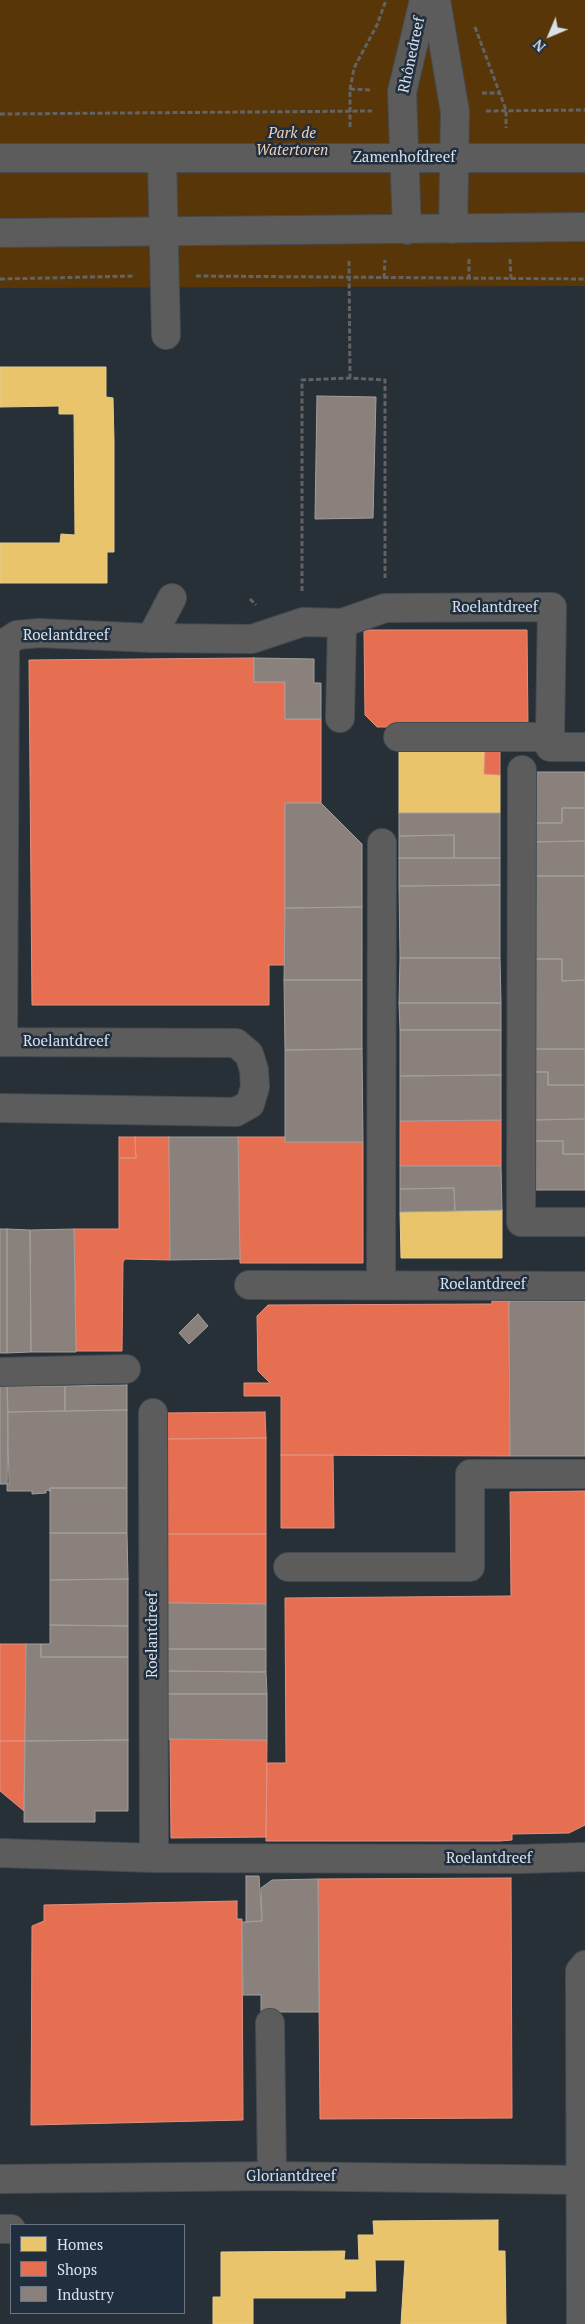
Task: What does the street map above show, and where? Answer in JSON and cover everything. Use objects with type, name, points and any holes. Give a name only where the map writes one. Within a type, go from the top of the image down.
[{"type":"street","name":"Rhônedreef","points":[[408,230],[402,92],[424,0]]},
{"type":"street","name":"Rhônedreef","points":[[436,0],[455,112],[453,230]]},
{"type":"street","name":"Zamenhofdreef","points":[[0,158],[585,158]]},
{"type":"street","points":[[162,159],[166,335]]},
{"type":"street","points":[[0,232],[164,233],[585,227]]},
{"type":"street","points":[[151,638],[172,598]]},
{"type":"street","name":"Roelantdreef","points":[[0,1108],[236,1112],[250,1104],[255,1087],[254,1070],[249,1054],[236,1043],[28,1052],[3,1042],[5,643],[17,635],[39,633],[151,638],[252,639],[302,622],[342,622],[385,608],[552,607],[550,742]]},
{"type":"street","points":[[340,718],[342,622]]},
{"type":"street","points":[[398,737],[550,742],[585,747]]},
{"type":"street","points":[[522,770],[521,1222],[585,1222]]},
{"type":"street","points":[[381,1285],[382,843]]},
{"type":"street","name":"Roelantdreef","points":[[249,1285],[585,1286]]},
{"type":"street","points":[[0,1372],[126,1369]]},
{"type":"street","name":"Roelantdreef","points":[[152,1413],[154,1858]]},
{"type":"street","points":[[288,1567],[470,1566],[470,1474],[585,1474]]},
{"type":"street","name":"Roelantdreef","points":[[0,1853],[154,1858],[521,1860],[585,1857]]},
{"type":"street","points":[[581,2324],[580,1971],[585,1965]]},
{"type":"street","points":[[270,2023],[272,2176]]},
{"type":"street","name":"Gloriantdreef","points":[[0,2179],[272,2176],[582,2180]]},
{"type":"path","points":[[354,68],[377,25],[386,0]]},
{"type":"path","points":[[506,110],[585,110]]},
{"type":"path","points":[[0,114],[349,111]]},
{"type":"path","points":[[0,278],[165,276],[585,279]]},
{"type":"path","points":[[302,622],[302,380],[350,378],[384,380],[385,608]]},
{"type":"green space","name":"Park de Watertoren","points":[[0,0],[585,0],[585,286],[0,288]]},
{"type":"building: Homes","points":[[0,367],[106,367],[106,397],[113,398],[114,441],[114,552],[107,552],[107,583],[0,583],[0,543],[60,543],[61,534],[75,535],[74,414],[59,414],[59,406],[0,407]]},
{"type":"building: Homes","points":[[399,750],[485,750],[484,774],[500,775],[500,813],[399,813]]},
{"type":"building: Homes","points":[[502,1210],[502,1258],[401,1258],[400,1212]]},
{"type":"building: Homes","points":[[498,2220],[498,2251],[505,2251],[506,2324],[401,2324],[405,2260],[375,2260],[376,2291],[345,2291],[345,2298],[253,2298],[253,2324],[213,2324],[213,2297],[221,2297],[221,2252],[345,2251],[344,2260],[359,2260],[358,2235],[374,2235],[373,2221]]},
{"type":"building: Shops","points":[[364,630],[527,630],[528,727],[377,727],[365,715]]},
{"type":"building: Shops","points":[[254,658],[254,682],[285,682],[285,719],[321,719],[321,803],[285,803],[285,965],[269,965],[269,1005],[32,1005],[29,660]]},
{"type":"building: Shops","points":[[485,750],[500,750],[500,775],[484,774]]},
{"type":"building: Shops","points":[[501,1120],[501,1166],[400,1166],[400,1121]]},
{"type":"building: Shops","points":[[119,1137],[135,1137],[136,1158],[119,1158]]},
{"type":"building: Shops","points":[[135,1137],[169,1137],[170,1260],[125,1259],[123,1262],[122,1351],[76,1351],[74,1229],[119,1229],[119,1158],[136,1158]]},
{"type":"building: Shops","points":[[238,1137],[285,1137],[285,1142],[363,1142],[363,1263],[240,1263]]},
{"type":"building: Shops","points":[[492,1301],[509,1301],[510,1456],[281,1455],[281,1396],[244,1396],[244,1383],[270,1383],[258,1371],[257,1316],[268,1305],[492,1304]]},
{"type":"building: Shops","points":[[265,1412],[266,1438],[164,1439],[164,1413]]},
{"type":"building: Shops","points":[[266,1438],[266,1534],[165,1534],[164,1439]]},
{"type":"building: Shops","points":[[281,1455],[333,1455],[334,1528],[281,1528]]},
{"type":"building: Shops","points":[[585,1491],[585,1825],[569,1833],[512,1834],[512,1840],[500,1841],[266,1841],[267,1763],[286,1763],[285,1598],[511,1596],[510,1492]]},
{"type":"building: Shops","points":[[165,1534],[266,1534],[266,1604],[165,1603]]},
{"type":"building: Shops","points":[[0,1644],[26,1644],[25,1741],[0,1741]]},
{"type":"building: Shops","points":[[170,1739],[267,1740],[266,1837],[171,1838]]},
{"type":"building: Shops","points":[[0,1741],[25,1741],[24,1811],[0,1791]]},
{"type":"building: Shops","points":[[511,1878],[512,2118],[320,2119],[318,1879]]},
{"type":"building: Shops","points":[[237,1901],[237,1919],[242,1919],[243,2120],[31,2125],[32,1926],[44,1921],[44,1905]]},
{"type":"building: Industry","points":[[317,396],[376,397],[373,518],[315,519]]},
{"type":"building: Industry","points":[[254,658],[314,659],[314,683],[321,683],[321,719],[285,719],[285,682],[254,682]]},
{"type":"building: Industry","points":[[532,772],[585,772],[585,808],[562,808],[562,823],[532,823]]},
{"type":"building: Industry","points":[[285,803],[321,803],[362,844],[362,907],[285,908]]},
{"type":"building: Industry","points":[[562,808],[585,808],[585,841],[532,842],[532,823],[562,823]]},
{"type":"building: Industry","points":[[399,813],[500,813],[500,858],[454,858],[454,835],[399,836]]},
{"type":"building: Industry","points":[[454,835],[454,858],[399,858],[399,836]]},
{"type":"building: Industry","points":[[585,841],[585,876],[533,876],[532,842]]},
{"type":"building: Industry","points":[[399,858],[500,858],[500,885],[399,886]]},
{"type":"building: Industry","points":[[533,876],[585,876],[585,980],[562,981],[562,959],[533,959]]},
{"type":"building: Industry","points":[[500,885],[500,958],[400,958],[399,886]]},
{"type":"building: Industry","points":[[362,907],[362,980],[284,980],[285,908]]},
{"type":"building: Industry","points":[[400,958],[500,958],[501,1003],[399,1003]]},
{"type":"building: Industry","points":[[533,959],[562,959],[562,981],[585,980],[585,1049],[533,1049]]},
{"type":"building: Industry","points":[[284,980],[362,980],[362,1049],[285,1050]]},
{"type":"building: Industry","points":[[399,1003],[501,1003],[501,1030],[400,1030]]},
{"type":"building: Industry","points":[[400,1030],[501,1030],[501,1075],[400,1076]]},
{"type":"building: Industry","points":[[362,1049],[363,1142],[285,1142],[285,1050]]},
{"type":"building: Industry","points":[[533,1049],[585,1049],[585,1085],[548,1085],[548,1072],[533,1072]]},
{"type":"building: Industry","points":[[533,1072],[548,1072],[548,1085],[585,1085],[585,1119],[533,1120]]},
{"type":"building: Industry","points":[[501,1075],[501,1120],[400,1121],[400,1076]]},
{"type":"building: Industry","points":[[585,1119],[585,1154],[563,1154],[563,1141],[533,1141],[533,1120]]},
{"type":"building: Industry","points":[[169,1137],[238,1137],[240,1259],[170,1260]]},
{"type":"building: Industry","points":[[533,1141],[563,1141],[563,1154],[585,1154],[585,1190],[534,1190]]},
{"type":"building: Industry","points":[[400,1166],[501,1166],[502,1210],[455,1211],[454,1188],[400,1189]]},
{"type":"building: Industry","points":[[454,1188],[455,1211],[400,1212],[400,1189]]},
{"type":"building: Industry","points":[[0,1229],[7,1229],[7,1353],[0,1353]]},
{"type":"building: Industry","points":[[7,1229],[30,1230],[31,1352],[7,1353]]},
{"type":"building: Industry","points":[[74,1229],[76,1352],[31,1352],[30,1230]]},
{"type":"building: Industry","points":[[509,1301],[585,1301],[585,1456],[510,1456]]},
{"type":"building: Industry","points":[[198,1314],[208,1326],[189,1344],[179,1333]]},
{"type":"building: Industry","points":[[127,1385],[127,1410],[65,1411],[65,1386]]},
{"type":"building: Industry","points":[[0,1386],[7,1386],[9,1484],[0,1484]]},
{"type":"building: Industry","points":[[7,1386],[65,1386],[65,1411],[8,1412]]},
{"type":"building: Industry","points":[[127,1410],[127,1488],[50,1488],[50,1491],[46,1490],[46,1493],[32,1494],[32,1491],[7,1491],[8,1412]]},
{"type":"building: Industry","points":[[50,1488],[127,1488],[127,1533],[50,1533]]},
{"type":"building: Industry","points":[[50,1533],[127,1533],[128,1579],[50,1580]]},
{"type":"building: Industry","points":[[128,1579],[128,1626],[50,1625],[50,1580]]},
{"type":"building: Industry","points":[[165,1603],[266,1604],[266,1649],[165,1649]]},
{"type":"building: Industry","points":[[50,1625],[128,1626],[128,1657],[41,1657],[41,1644],[50,1644]]},
{"type":"building: Industry","points":[[26,1644],[41,1644],[41,1657],[128,1657],[128,1740],[25,1741]]},
{"type":"building: Industry","points":[[165,1649],[266,1649],[266,1672],[165,1671]]},
{"type":"building: Industry","points":[[165,1671],[266,1672],[267,1694],[166,1694]]},
{"type":"building: Industry","points":[[166,1694],[267,1694],[267,1740],[166,1739]]},
{"type":"building: Industry","points":[[128,1740],[128,1811],[95,1811],[95,1822],[24,1822],[25,1741]]},
{"type":"building: Industry","points":[[246,1876],[259,1876],[262,1921],[246,1922]]},
{"type":"building: Industry","points":[[318,1879],[319,2012],[261,2012],[261,1995],[243,1995],[242,1922],[262,1921],[261,1888],[272,1880]]}]
